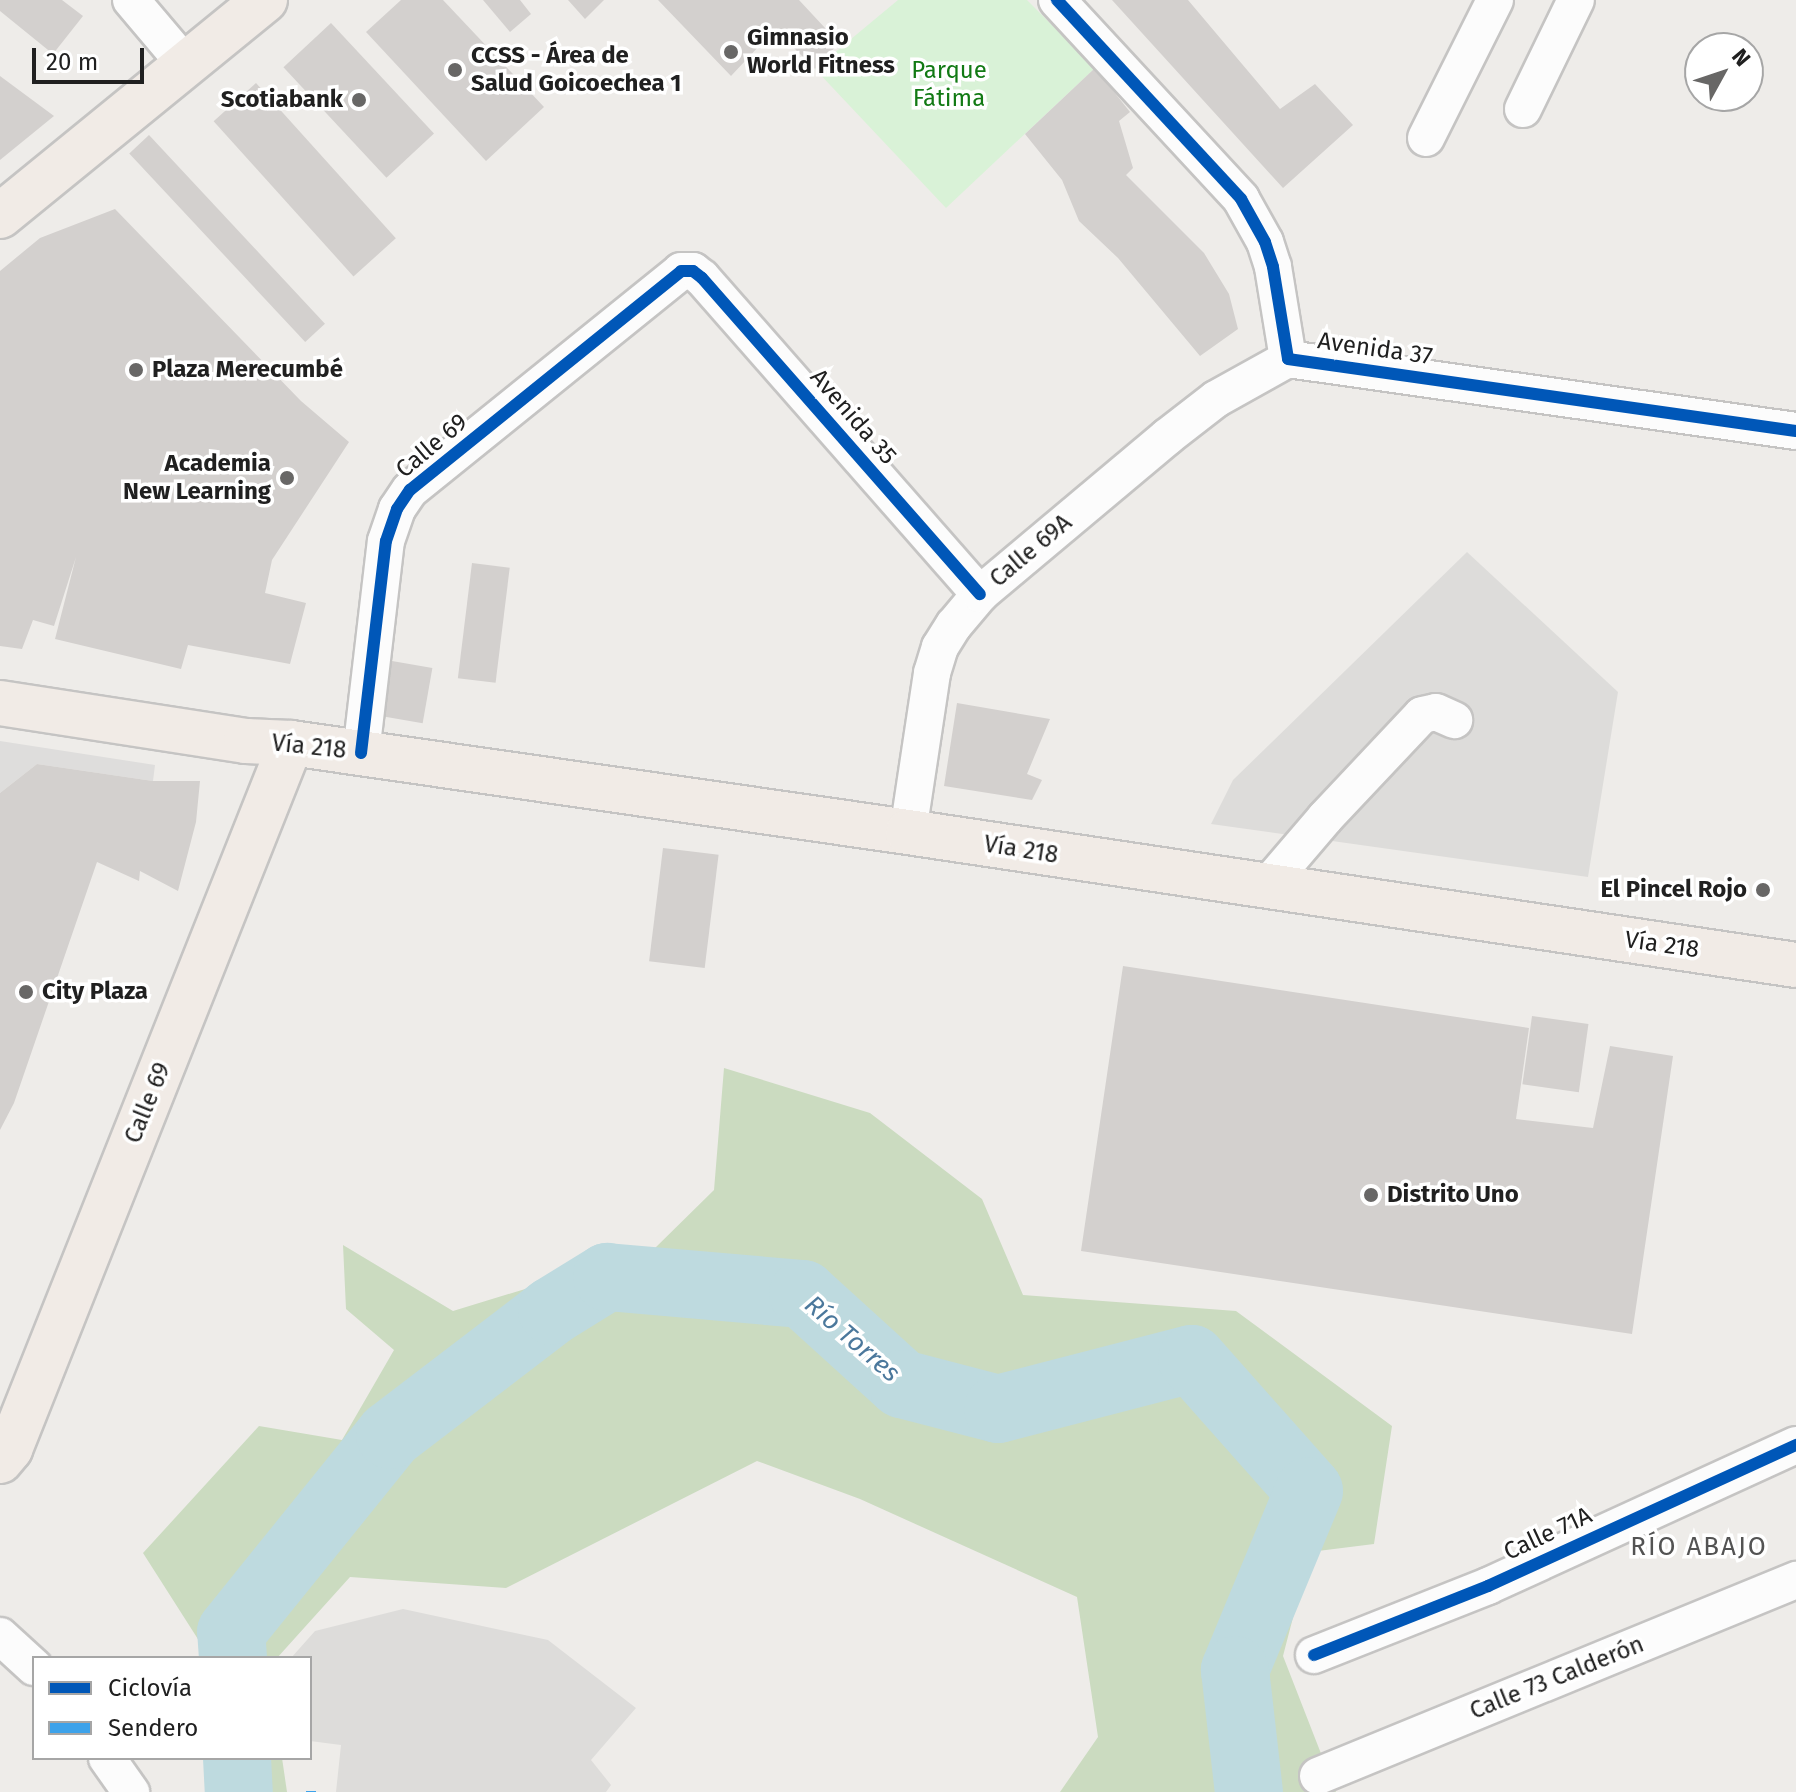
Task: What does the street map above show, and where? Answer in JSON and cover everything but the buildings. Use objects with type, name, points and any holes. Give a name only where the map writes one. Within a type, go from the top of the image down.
[{"type":"main road","points":[[0,216],[265,0]]},
{"type":"main road","name":"Vía 218","points":[[0,703],[246,741],[291,743],[908,832],[1796,965]]},
{"type":"main road","name":"Vía 218","points":[[0,726],[144,748],[185,749],[246,741]]},
{"type":"main road","name":"Calle 69","points":[[0,1461],[10,1449],[291,743]]},
{"type":"street","points":[[131,0],[186,65]]},
{"type":"street","name":"Avenida 37","points":[[1057,0],[1241,199],[1260,231],[1273,267],[1288,359],[1796,431]]},
{"type":"street","points":[[1426,138],[1495,0]]},
{"type":"street","points":[[1523,109],[1576,0]]},
{"type":"street","name":"Calle 69","points":[[361,753],[386,541],[397,509],[410,490],[681,271],[693,271]]},
{"type":"street","name":"Avenida 35","points":[[693,271],[980,594]]},
{"type":"street","name":"Calle 69A","points":[[908,832],[932,673],[940,647],[980,594],[1216,399],[1288,359]]},
{"type":"street","points":[[1267,886],[1325,818],[1422,715],[1436,712],[1454,720]]},
{"type":"street","name":"Calle 71A","points":[[1314,1655],[1488,1586],[1796,1445]]},
{"type":"street","name":"Calle 73 Calderón","points":[[1318,1776],[1796,1580]]},
{"type":"street","points":[[0,1636],[32,1665]]},
{"type":"street","points":[[108,1760],[131,1792]]},
{"type":"shaded area","points":[[1467,552],[1618,692],[1588,877],[1211,824],[1233,780]]},
{"type":"shaded area","points":[[0,741],[155,765],[153,781],[37,764],[0,793]]},
{"type":"shaded area","points":[[403,1609],[548,1640],[636,1708],[591,1760],[611,1785],[606,1792],[336,1792],[341,1745],[312,1741],[312,1656],[293,1656],[315,1631]]},
{"type":"green space","name":"Parque Fátima","points":[[898,0],[1027,0],[1095,68],[946,208],[815,69]]},
{"type":"green space","points":[[724,1068],[870,1113],[982,1199],[1023,1295],[1236,1311],[1392,1426],[1374,1544],[1310,1552],[1283,1656],[1336,1792],[1060,1792],[1098,1737],[1077,1597],[860,1499],[757,1461],[506,1588],[350,1577],[279,1656],[209,1656],[143,1553],[259,1426],[342,1440],[394,1350],[346,1309],[343,1245],[453,1311],[653,1250],[714,1190]]},
{"type":"green space","points":[[239,1760],[282,1760],[287,1792],[236,1792]]},
{"type":"waterway","name":"Río Torres","points":[[233,1656],[231,1632],[390,1435],[552,1311],[607,1277],[803,1294],[902,1384],[998,1409],[1192,1359],[1309,1491],[1235,1670],[1249,1792]]},
{"type":"waterway","name":"Río Torres","points":[[237,1760],[239,1792]]},
{"type":"cycle path","points":[[1057,0],[1241,199],[1265,242],[1273,267],[1288,359],[1796,431]]},
{"type":"cycle path","points":[[361,753],[386,541],[397,509],[410,490],[681,271],[693,271],[702,278],[980,594]]},
{"type":"cycle path","points":[[1314,1655],[1488,1586],[1796,1445]]},
{"type":"place","name":"Gimnasio World Fitness","points":[[731,52]]},
{"type":"place","name":"CCSS - Área de Salud Goicoechea 1","points":[[455,70]]},
{"type":"place","name":"Scotiabank","points":[[359,100]]},
{"type":"place","name":"Plaza Merecumbé","points":[[136,370]]},
{"type":"place","name":"Academia New Learning","points":[[287,478]]},
{"type":"place","name":"El Pincel Rojo","points":[[1763,890]]},
{"type":"place","name":"City Plaza","points":[[26,992]]},
{"type":"place","name":"Distrito Uno","points":[[1371,1195]]},
{"type":"district","name":"RÍO ABAJO","points":[[1699,1547]]}]
